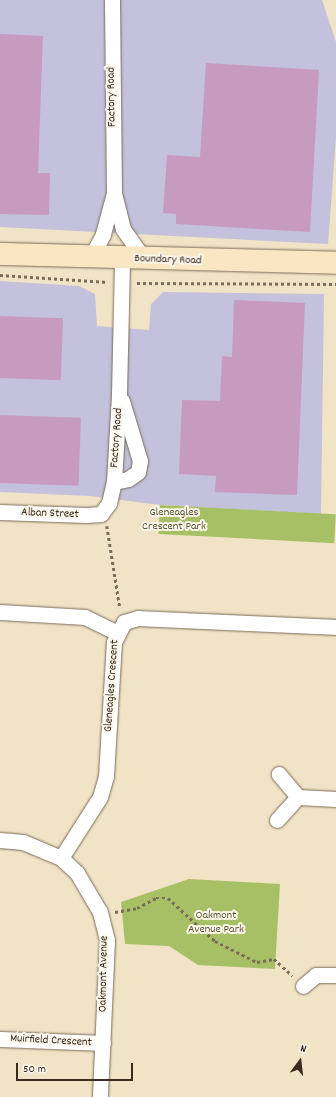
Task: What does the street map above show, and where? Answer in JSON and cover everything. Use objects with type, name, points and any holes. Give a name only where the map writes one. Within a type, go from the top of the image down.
[{"type":"main road","name":"Boundary Road","points":[[0,254],[336,263]]},
{"type":"street","name":"Factory Road","points":[[112,0],[114,193],[123,229],[144,259]]},
{"type":"street","name":"Factory Road","points":[[91,257],[103,234],[114,193]]},
{"type":"street","name":"Factory Road","points":[[100,514],[109,503],[114,482],[119,394],[122,258]]},
{"type":"street","name":"Factory Road","points":[[114,482],[128,479],[138,472],[140,461],[119,394]]},
{"type":"street","name":"Alban Street","points":[[0,512],[100,514]]},
{"type":"street","points":[[0,612],[84,617],[120,627],[138,618],[336,628]]},
{"type":"street","name":"Gleneagles Crescent","points":[[61,858],[100,797],[106,776],[120,627]]},
{"type":"street","points":[[279,774],[298,797],[336,799]]},
{"type":"street","points":[[277,820],[298,797]]},
{"type":"street","name":"Oakmont Avenue","points":[[0,840],[23,842],[61,858],[78,873],[100,912],[107,940],[100,1097]]},
{"type":"street","points":[[303,986],[316,975],[336,975]]},
{"type":"street","name":"Muirfield Crescent","points":[[0,1039],[103,1043]]},
{"type":"path","points":[[0,275],[121,283],[336,284]]},
{"type":"path","points":[[100,514],[111,533],[115,594],[120,627]]},
{"type":"path","points":[[100,912],[126,912],[156,898],[168,898],[215,941],[257,962],[274,959],[303,986]]},
{"type":"shaded area","points":[[0,0],[322,0],[336,42],[336,137],[328,244],[0,227]]},
{"type":"shaded area","points":[[0,281],[79,286],[95,294],[97,326],[149,330],[151,304],[163,292],[324,294],[321,514],[160,505],[90,496],[0,492]]},
{"type":"green space","name":"Gleneagles Crescent Park","points":[[160,505],[336,514],[334,543],[158,534]]},
{"type":"green space","name":"Oakmont Avenue Park","points":[[189,879],[280,884],[275,969],[198,965],[169,946],[125,944],[121,902]]},
{"type":"building","points":[[0,34],[43,36],[38,173],[50,173],[49,215],[0,214]]},
{"type":"building","points":[[206,63],[319,70],[310,232],[176,224],[176,214],[163,213],[167,155],[200,157]]},
{"type":"building","points":[[234,300],[305,303],[297,495],[215,492],[216,476],[179,474],[182,400],[220,401],[222,356],[232,357]]},
{"type":"building","points":[[0,316],[63,318],[61,380],[0,378]]},
{"type":"building","points":[[0,415],[81,418],[79,486],[0,483]]}]
